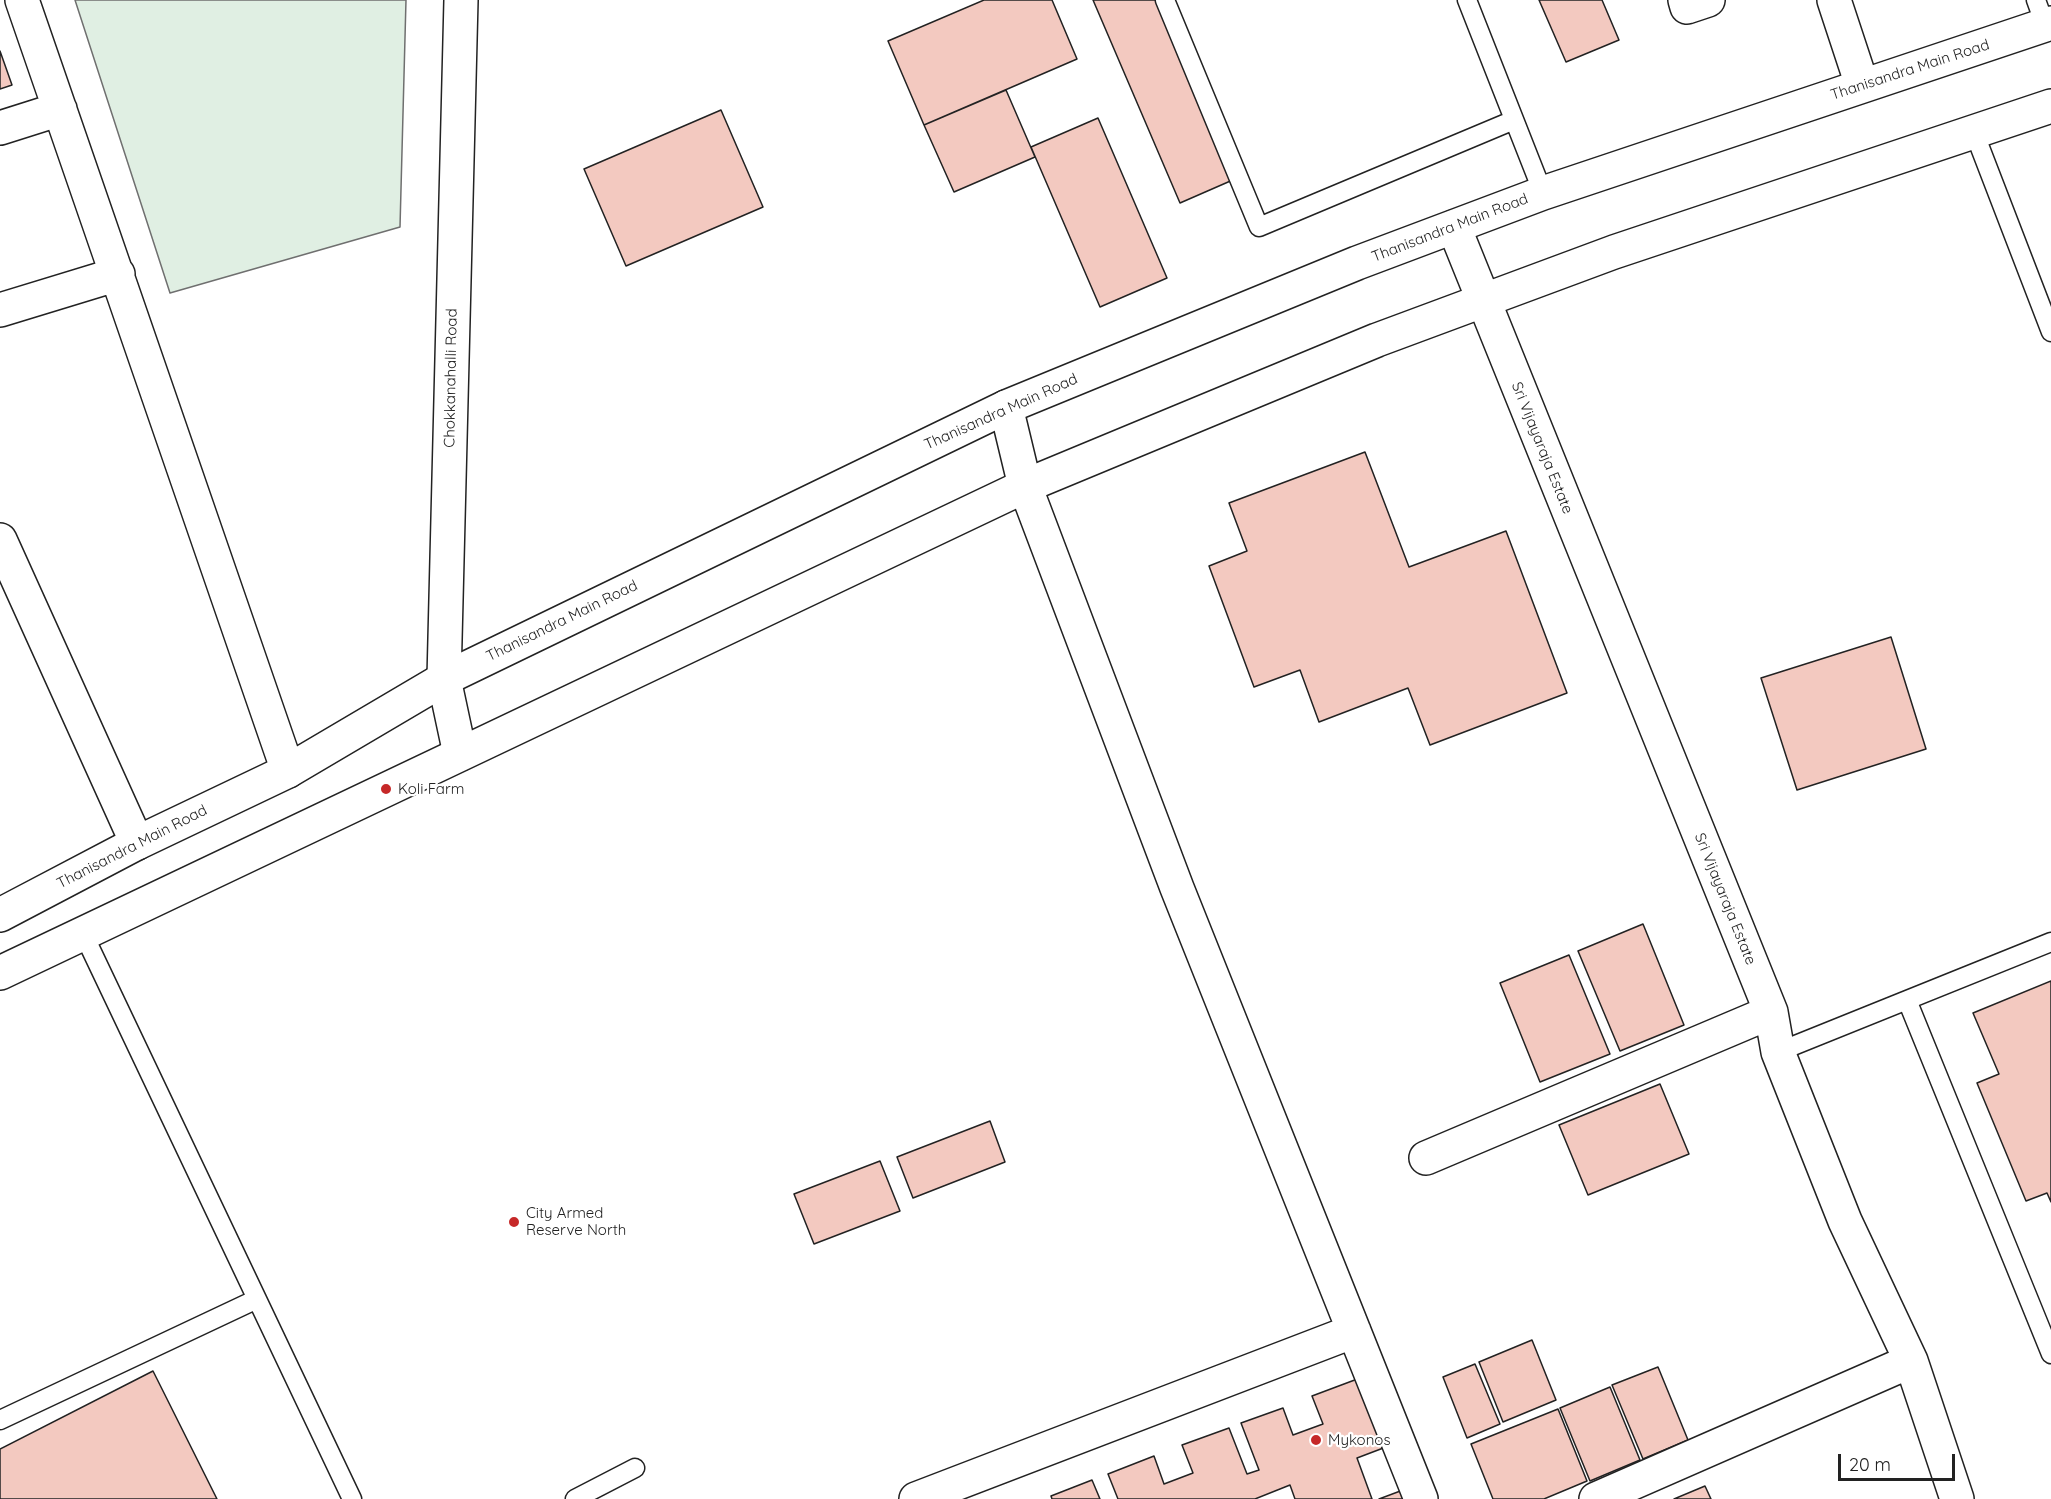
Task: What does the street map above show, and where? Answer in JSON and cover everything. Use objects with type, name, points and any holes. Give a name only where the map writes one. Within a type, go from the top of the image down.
[{"type":"street","points":[[22,0],[288,771]]},
{"type":"street","name":"Chokkanahalli Road","points":[[460,754],[444,679],[461,0]]},
{"type":"street","points":[[1685,0],[1687,6],[1708,0]]},
{"type":"street","points":[[1834,0],[1862,85]]},
{"type":"street","name":"Thanisandra Main Road","points":[[0,915],[137,843],[288,771],[444,679],[1006,407],[1357,263],[1543,193],[1862,85],[2044,16]]},
{"type":"street","points":[[0,973],[1024,486],[1377,340],[1614,252],[2051,106]]},
{"type":"street","points":[[0,128],[60,109]]},
{"type":"street","name":"Sri Vijayaraja Estate","points":[[1454,227],[1771,1012],[1778,1052],[1845,1221],[1911,1361],[1957,1499]]},
{"type":"street","points":[[0,310],[118,274]]},
{"type":"street","points":[[1006,407],[1024,486],[1177,888],[1421,1499]]},
{"type":"street","points":[[0,540],[137,843]]},
{"type":"street","points":[[1426,1158],[1771,1012]]},
{"type":"street","points":[[916,1499],[1354,1331]]},
{"type":"street","points":[[1596,1499],[1911,1361]]},
{"type":"lane","points":[[1165,0],[1259,227],[1514,120]]},
{"type":"lane","points":[[1467,0],[1543,193]]},
{"type":"lane","points":[[1974,132],[2044,296],[2051,332]]},
{"type":"lane","points":[[83,933],[352,1499]]},
{"type":"lane","points":[[1778,1052],[2051,942]]},
{"type":"lane","points":[[1907,1000],[2051,1354]]},
{"type":"lane","points":[[0,1420],[257,1299]]},
{"type":"lane","points":[[575,1499],[635,1468]]},
{"type":"green space","points":[[75,0],[406,0],[400,227],[170,293]]},
{"type":"building","points":[[984,0],[1052,0],[1077,59],[924,125],[888,41]]},
{"type":"building","points":[[1093,0],[1157,0],[1235,179],[1180,203]]},
{"type":"building","points":[[1539,0],[1602,0],[1619,40],[1566,62]]},
{"type":"building","points":[[0,51],[12,85],[0,89]]},
{"type":"building","points":[[1006,90],[1035,157],[954,192],[924,125]]},
{"type":"building","points":[[721,110],[763,207],[626,266],[584,169]]},
{"type":"building","points":[[1098,118],[1167,278],[1100,307],[1031,147]]},
{"type":"building","points":[[1365,452],[1409,567],[1506,531],[1567,693],[1430,745],[1408,688],[1319,722],[1300,670],[1254,687],[1209,566],[1247,551],[1229,503]]},
{"type":"building","points":[[1891,637],[1926,749],[1797,790],[1761,678]]},
{"type":"building","points":[[1643,924],[1684,1025],[1620,1051],[1578,951]]},
{"type":"building","points":[[1569,955],[1610,1054],[1540,1082],[1500,983]]},
{"type":"building","points":[[2051,981],[2051,1202],[2047,1193],[2026,1201],[1977,1083],[1999,1074],[1973,1013]]},
{"type":"building","points":[[1660,1084],[1689,1154],[1588,1195],[1559,1125]]},
{"type":"building","points":[[990,1121],[1005,1162],[913,1198],[897,1157]]},
{"type":"building","points":[[880,1161],[900,1211],[814,1244],[794,1194]]},
{"type":"building","points":[[1532,1340],[1556,1400],[1503,1422],[1479,1362]]},
{"type":"building","points":[[1475,1364],[1500,1424],[1467,1438],[1443,1377]]},
{"type":"building","points":[[1658,1367],[1688,1440],[1643,1459],[1612,1385]]},
{"type":"building","points":[[153,1371],[217,1499],[0,1499],[0,1449]]},
{"type":"building","name":"Mykonos","points":[[1360,1378],[1386,1447],[1357,1458],[1372,1499],[1295,1499],[1290,1485],[1255,1499],[1118,1499],[1108,1474],[1154,1456],[1164,1484],[1193,1473],[1182,1445],[1229,1428],[1247,1474],[1259,1470],[1241,1423],[1283,1408],[1293,1435],[1323,1424],[1312,1396]]},
{"type":"building","points":[[1610,1387],[1640,1460],[1590,1481],[1560,1408]]},
{"type":"building","points":[[1558,1409],[1587,1481],[1544,1499],[1493,1499],[1471,1444]]},
{"type":"building","points":[[1092,1480],[1100,1499],[1052,1499],[1051,1496]]},
{"type":"building","points":[[1705,1486],[1711,1499],[1674,1499]]},
{"type":"building","name":"Mykonos","points":[[1403,1490],[1407,1499],[1379,1499]]},
{"type":"place","name":"Koli Farm","points":[[386,789]]},
{"type":"place","name":"City Armed Reserve North","points":[[514,1222]]},
{"type":"place","name":"Mykonos","points":[[1316,1440]]}]
